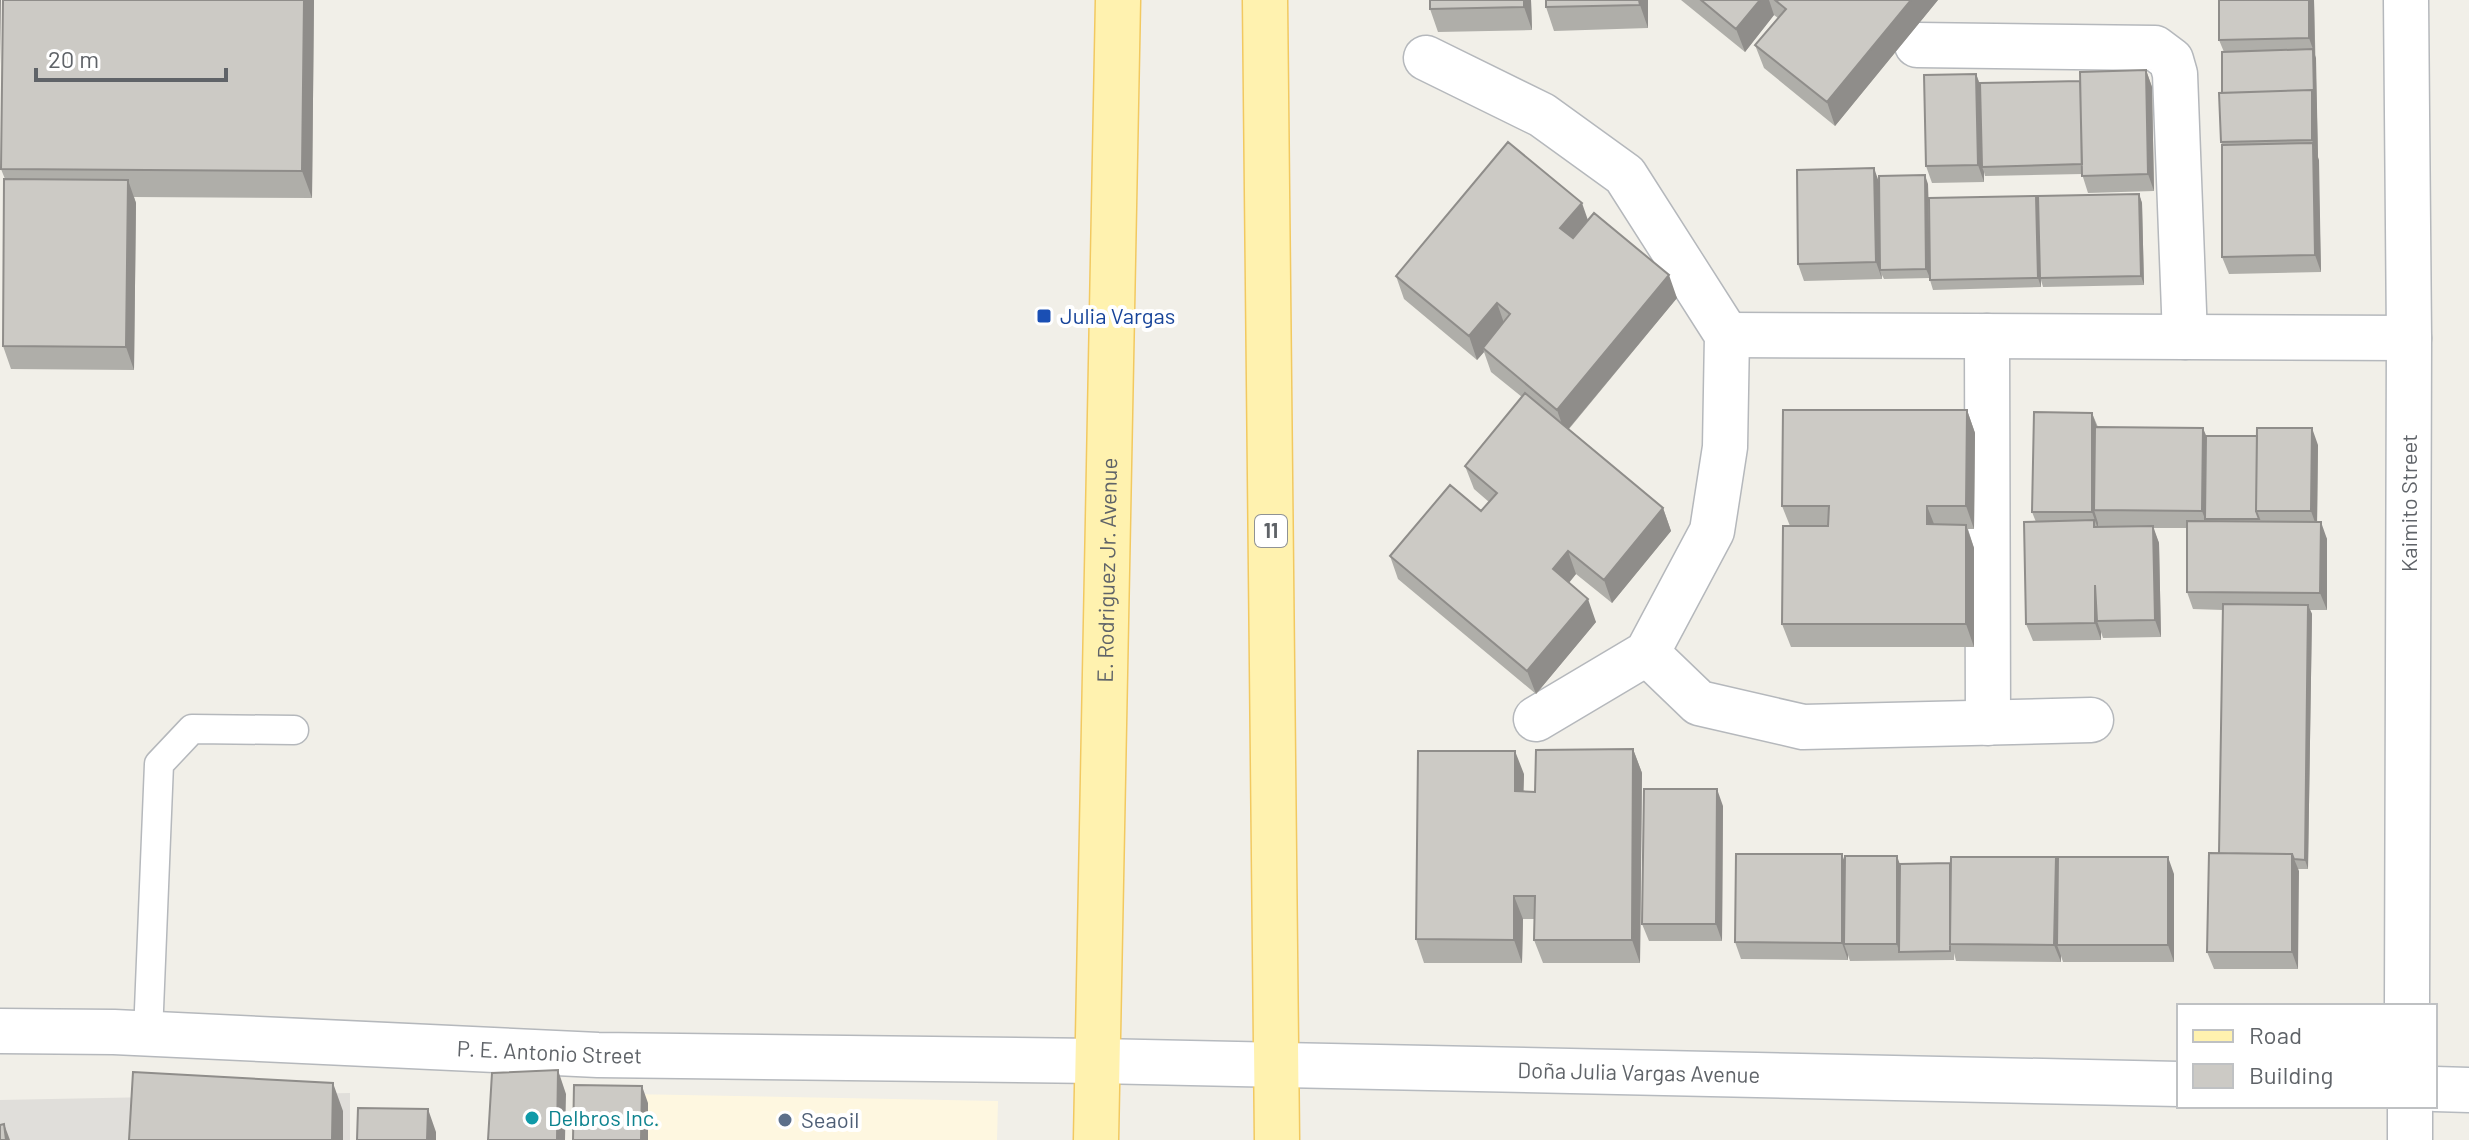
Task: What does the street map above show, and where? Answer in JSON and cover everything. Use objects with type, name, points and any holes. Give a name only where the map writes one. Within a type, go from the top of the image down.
[{"type":"main road","name":"E. Rodriguez Jr. Avenue","points":[[1096,1140],[1118,0]]},
{"type":"main road","name":"11","points":[[1265,0],[1277,1140]]},
{"type":"street","name":"Kaimito Street","points":[[2406,0],[2409,338],[2407,1004]]},
{"type":"street","points":[[1917,45],[2155,48],[2171,60],[2175,74],[2185,337]]},
{"type":"street","points":[[1426,58],[1542,115],[1625,175],[1727,335],[1725,447],[1712,531],[1647,653],[1536,719]]},
{"type":"street","points":[[1727,335],[2409,338]]},
{"type":"street","points":[[1987,336],[1988,723]]},
{"type":"street","points":[[1647,653],[1699,703],[1803,727],[2091,720]]},
{"type":"street","name":"P. E. Antonio Street","points":[[0,1031],[148,1034],[598,1055],[1097,1061]]},
{"type":"street","name":"Doña Julia Vargas Avenue","points":[[1097,1061],[2177,1084]]},
{"type":"street","points":[[2437,1089],[2469,1090]]},
{"type":"street","points":[[2410,1108],[2410,1140]]},
{"type":"lane","points":[[148,1034],[159,764],[192,729],[294,730]]},
{"type":"shaded area","points":[[350,1093],[350,1140],[0,1140],[0,1100]]},
{"type":"shaded area","name":"Seaoil","points":[[573,1093],[998,1101],[997,1140],[572,1140]]},
{"type":"building","points":[[3,0],[304,0],[302,171],[1,169]]},
{"type":"building","points":[[1430,0],[1524,0],[1524,7],[1430,9]]},
{"type":"building","points":[[1546,0],[1639,0],[1640,5],[1546,7]]},
{"type":"building","points":[[1701,0],[1760,0],[1736,29]]},
{"type":"building","points":[[1775,0],[1911,0],[1827,102],[1755,45],[1786,9]]},
{"type":"building","points":[[2219,0],[2309,0],[2309,38],[2219,40]]},
{"type":"building","points":[[2313,49],[2314,98],[2312,90],[2222,93],[2222,52]]},
{"type":"building","points":[[2146,70],[2148,174],[2082,176],[2080,72]]},
{"type":"building","points":[[1976,74],[1978,165],[1926,166],[1924,75]]},
{"type":"building","points":[[2080,81],[2082,164],[1982,167],[1980,83]]},
{"type":"building","points":[[2312,90],[2312,140],[2221,142],[2219,93]]},
{"type":"building","points":[[1508,142],[1582,203],[1560,228],[1573,238],[1594,213],[1669,275],[1557,410],[1483,348],[1510,314],[1497,303],[1469,336],[1396,276]]},
{"type":"building","points":[[2313,143],[2315,255],[2222,257],[2222,145]]},
{"type":"building","points":[[1874,168],[1876,262],[1798,264],[1797,170]]},
{"type":"building","points":[[1925,175],[1926,269],[1880,270],[1879,176]]},
{"type":"building","points":[[4,179],[128,180],[126,347],[3,346]]},
{"type":"building","points":[[2139,194],[2141,276],[2040,278],[2038,196]]},
{"type":"building","points":[[2036,196],[2038,278],[1930,280],[1929,198]]},
{"type":"building","points":[[1525,393],[1663,508],[1604,580],[1568,551],[1553,569],[1588,599],[1527,671],[1390,556],[1450,485],[1481,511],[1497,493],[1465,466]]},
{"type":"building","points":[[1783,410],[1967,410],[1966,506],[1927,506],[1927,524],[1966,525],[1966,624],[1782,624],[1783,526],[1828,526],[1829,506],[1782,506]]},
{"type":"building","points":[[2034,412],[2092,413],[2092,512],[2032,512]]},
{"type":"building","points":[[2095,427],[2203,428],[2202,511],[2094,510]]},
{"type":"building","points":[[2257,428],[2312,428],[2311,511],[2256,511]]},
{"type":"building","points":[[2206,436],[2257,436],[2256,511],[2259,519],[2205,519]]},
{"type":"building","points":[[2094,520],[2094,527],[2153,526],[2155,620],[2097,621],[2095,585],[2095,623],[2026,624],[2024,522]]},
{"type":"building","points":[[2187,521],[2321,522],[2320,593],[2187,592]]},
{"type":"building","points":[[2223,604],[2308,605],[2305,860],[2294,859],[2292,854],[2219,853]]},
{"type":"building","points":[[1633,749],[1632,940],[1534,940],[1535,896],[1514,896],[1514,940],[1416,939],[1418,751],[1515,751],[1515,791],[1535,792],[1536,750]]},
{"type":"building","points":[[1644,789],[1717,789],[1716,924],[1642,924]]},
{"type":"building","points":[[2209,853],[2292,854],[2292,952],[2207,952]]},
{"type":"building","points":[[1736,854],[1842,854],[1842,943],[1735,942]]},
{"type":"building","points":[[1845,856],[1897,856],[1897,944],[1844,944]]},
{"type":"building","points":[[1951,857],[2056,857],[2054,945],[1950,944]]},
{"type":"building","points":[[2058,857],[2168,857],[2168,945],[2057,945]]},
{"type":"building","points":[[1950,863],[1950,951],[1899,952],[1900,864]]},
{"type":"building","points":[[558,1070],[557,1140],[488,1140],[492,1073]]},
{"type":"building","points":[[133,1072],[333,1083],[332,1140],[129,1140]]},
{"type":"building","points":[[574,1085],[642,1086],[641,1140],[573,1140]]},
{"type":"building","points":[[358,1108],[428,1109],[427,1140],[357,1140]]},
{"type":"building","points":[[4,1124],[6,1140],[0,1140],[0,1125]]},
{"type":"place","name":"Julia Vargas","points":[[1044,316]]},
{"type":"place","name":"Delbros Inc.","points":[[532,1118]]},
{"type":"place","name":"Seaoil","points":[[785,1120]]}]
